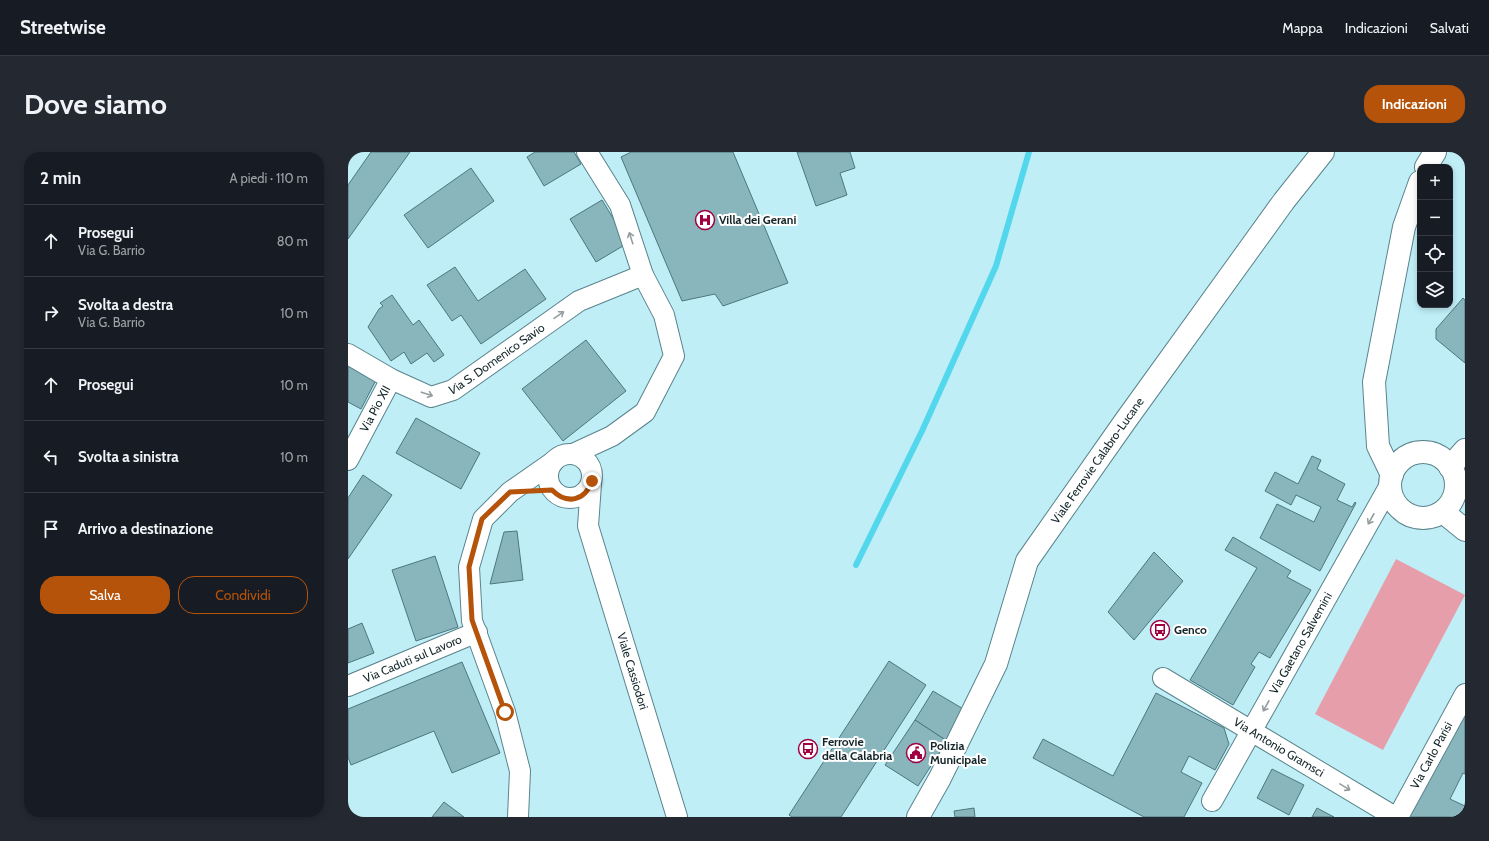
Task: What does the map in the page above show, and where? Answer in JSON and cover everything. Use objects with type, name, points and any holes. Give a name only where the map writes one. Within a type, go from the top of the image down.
[{"type":"main road","name":"Viale Ferrovie Calabro-Lucane","points":[[925,811],[996,664],[1028,561],[1126,420],[1284,201],[1324,152]]},
{"type":"main road","points":[[1428,164],[1435,152]]},
{"type":"main road","points":[[1391,480],[1396,466],[1404,458],[1413,454],[1424,452],[1434,454],[1443,459],[1455,476],[1456,486],[1450,504],[1436,516],[1424,518],[1405,513],[1394,501],[1391,480],[1378,446],[1374,382],[1404,227],[1417,190]]},
{"type":"main road","points":[[1450,467],[1465,450]]},
{"type":"main road","points":[[1442,512],[1465,530]]},
{"type":"street","points":[[573,454],[612,436],[645,412],[674,356],[664,315],[644,275],[620,205],[587,152]]},
{"type":"street","name":"Via S. Domenico Savio","points":[[348,354],[391,379],[431,397],[453,390],[579,301],[644,275]]},
{"type":"street","name":"Via Pio XII","points":[[348,460],[391,379]]},
{"type":"street","points":[[510,492],[558,494],[579,497],[585,493],[591,475],[612,436]]},
{"type":"street","points":[[518,817],[520,771],[505,712],[472,620],[469,567],[482,519],[510,492],[559,457],[566,454],[580,456],[586,460],[591,475]]},
{"type":"street","points":[[553,462],[549,468],[549,483],[558,494]]},
{"type":"street","name":"Viale Cassiodori","points":[[591,475],[588,526],[677,817]]},
{"type":"street","name":"Via Gaetano Salvemini","points":[[1212,801],[1391,480]]},
{"type":"street","name":"Viale Cassiodori","points":[[558,494],[588,526]]},
{"type":"street","name":"Via Caduti sul Lavoro","points":[[348,686],[477,632]]},
{"type":"street","name":"Via Antonio Gramsci","points":[[1163,678],[1397,817]]},
{"type":"street","name":"Via Carlo Parisi","points":[[1397,817],[1465,694]]},
{"type":"shaded area","points":[[1396,559],[1465,595],[1383,750],[1315,714]]},
{"type":"building","points":[[371,152],[410,152],[348,239],[348,185]]},
{"type":"building","points":[[535,152],[574,152],[581,164],[544,186],[527,157]]},
{"type":"building","name":"Villa dei Gerani","points":[[631,152],[733,152],[788,283],[723,306],[715,294],[682,301],[621,157]]},
{"type":"building","points":[[797,152],[850,152],[855,168],[840,173],[847,195],[816,206]]},
{"type":"building","points":[[471,168],[494,201],[428,248],[404,215]]},
{"type":"building","points":[[602,200],[628,243],[596,262],[570,219]]},
{"type":"building","points":[[455,267],[478,301],[525,269],[546,299],[481,344],[461,315],[452,321],[427,285]]},
{"type":"building","points":[[392,295],[413,325],[419,320],[444,355],[434,362],[427,353],[411,364],[404,352],[391,361],[368,327],[379,309],[383,306],[380,303]]},
{"type":"building","points":[[1463,298],[1465,300],[1465,363],[1436,339],[1436,329]]},
{"type":"building","points":[[586,340],[626,391],[563,441],[522,389]]},
{"type":"building","points":[[348,365],[376,380],[361,409],[348,402]]},
{"type":"building","points":[[416,418],[480,453],[461,489],[396,453]]},
{"type":"building","points":[[1312,456],[1321,460],[1317,469],[1345,484],[1337,500],[1352,507],[1355,502],[1356,503],[1320,571],[1260,538],[1277,504],[1314,522],[1321,507],[1296,495],[1291,505],[1265,491],[1275,472],[1298,484]]},
{"type":"building","points":[[363,475],[392,495],[348,559],[348,498]]},
{"type":"building","points":[[517,531],[523,580],[490,584],[504,532]]},
{"type":"building","points":[[1233,537],[1291,571],[1287,577],[1311,590],[1270,658],[1259,652],[1251,664],[1255,667],[1233,705],[1190,680],[1257,568],[1225,550]]},
{"type":"building","points":[[1154,552],[1183,581],[1134,640],[1108,612]]},
{"type":"building","points":[[435,556],[458,627],[416,641],[392,570]]},
{"type":"building","points":[[362,623],[374,653],[348,663],[348,629]]},
{"type":"building","points":[[889,661],[926,685],[841,817],[792,817],[789,815]]},
{"type":"building","points":[[462,662],[500,753],[452,773],[434,731],[351,765],[348,757],[348,709]]},
{"type":"building","points":[[933,691],[965,710],[947,741],[915,720]]},
{"type":"building","points":[[1156,693],[1224,728],[1229,744],[1215,770],[1189,756],[1181,772],[1202,783],[1184,817],[1144,817],[1033,758],[1043,739],[1113,776]]},
{"type":"building","points":[[1465,702],[1465,774],[1463,773],[1450,799],[1465,806],[1465,817],[1406,817]]},
{"type":"building","name":"Polizia Municipale","points":[[915,720],[947,741],[918,786],[885,765]]},
{"type":"building","points":[[1272,769],[1304,785],[1289,815],[1257,798]]},
{"type":"building","points":[[444,802],[464,817],[432,817]]},
{"type":"building","points":[[974,808],[975,817],[955,817],[954,811]]},
{"type":"building","points":[[1317,808],[1334,817],[1312,817]]},
{"type":"waterway","points":[[856,565],[922,431],[996,266],[1029,152]]},
{"type":"place","name":"Villa dei Gerani","points":[[705,220]]},
{"type":"place","name":"Genco","points":[[1160,630]]},
{"type":"place","name":"Ferrovie della Calabria","points":[[808,749]]},
{"type":"place","name":"Polizia Municipale","points":[[916,753]]},
{"type":"route","points":[[505,712],[472,620],[469,567],[482,519],[510,492],[552,490],[557,495],[572,499],[585,493],[590,488],[592,481]]}]
